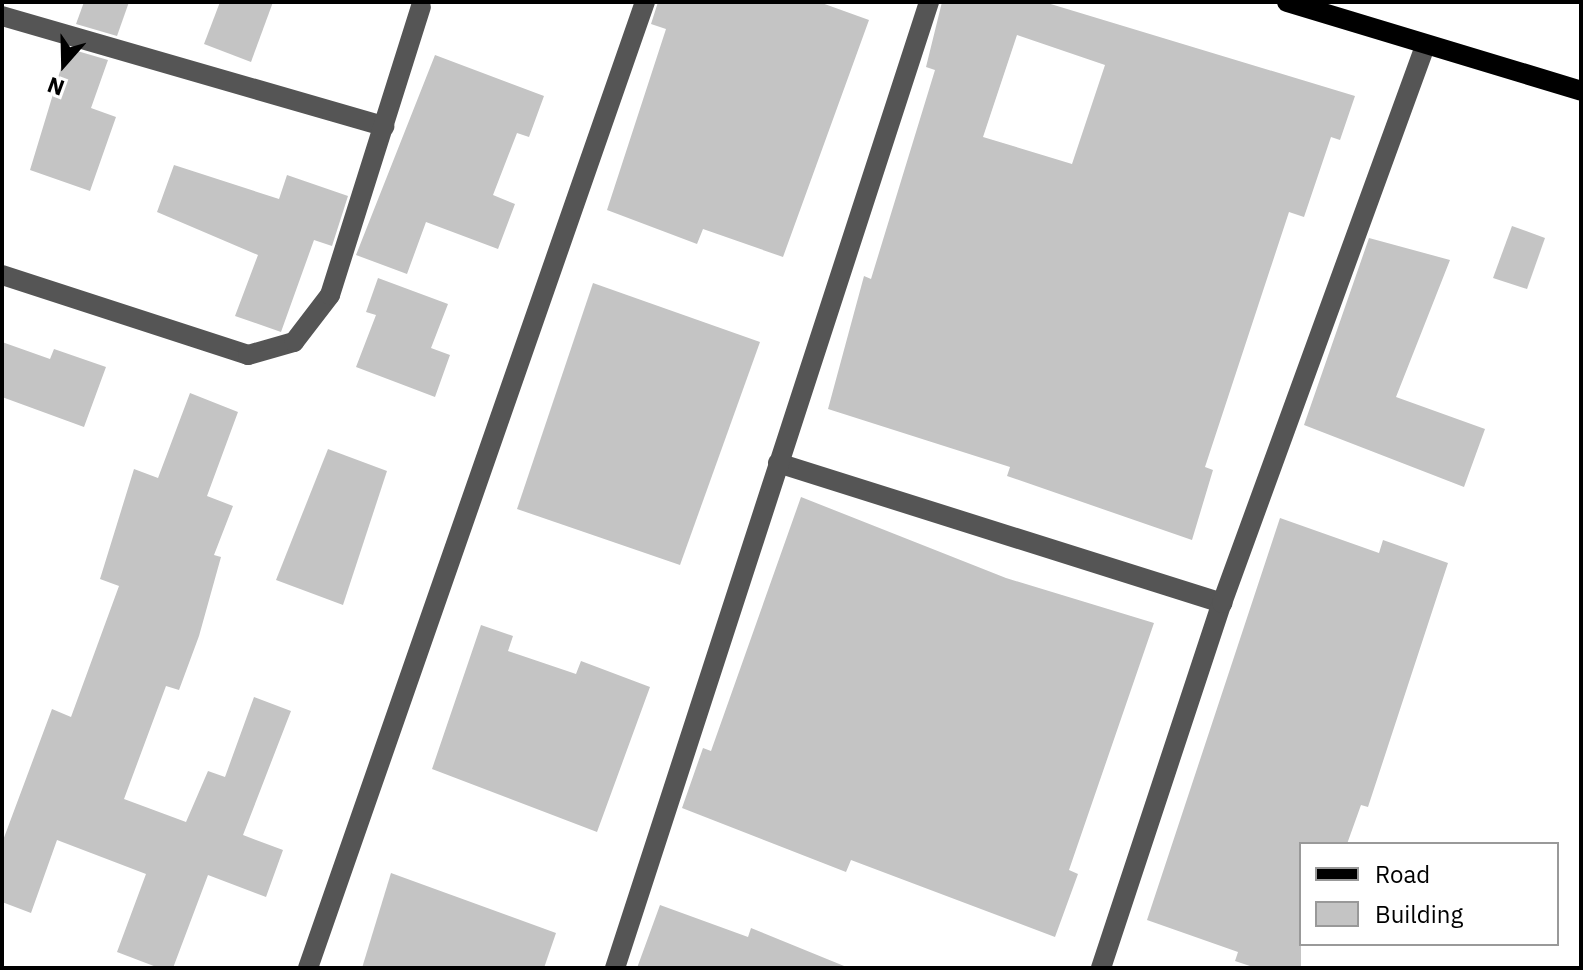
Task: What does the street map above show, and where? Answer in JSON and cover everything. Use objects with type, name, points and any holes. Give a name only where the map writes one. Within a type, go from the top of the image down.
[{"type":"main road","points":[[1287,2],[1424,49],[1581,91]]},
{"type":"street","points":[[308,968],[645,2]]},
{"type":"street","points":[[615,968],[929,2]]},
{"type":"street","points":[[2,275],[248,355],[294,342],[330,295],[421,7]]},
{"type":"street","points":[[2,16],[384,126]]},
{"type":"street","points":[[1101,968],[1222,603],[1424,49]]},
{"type":"street","points":[[778,463],[1222,603]]},
{"type":"building","points":[[84,2],[129,2],[117,36],[76,24]]},
{"type":"building","points":[[220,2],[273,2],[251,62],[204,44]]},
{"type":"building","points":[[658,2],[819,2],[869,20],[783,257],[703,229],[697,244],[607,210],[666,29],[651,24]]},
{"type":"building","points":[[942,2],[1044,2],[1355,96],[1340,140],[1331,137],[1304,217],[1289,212],[1205,467],[1213,470],[1192,540],[1007,476],[1010,467],[828,409],[864,276],[871,279],[935,70],[926,67]],"holes":[[[1017,35],[1105,65],[1072,164],[983,137]]]},
{"type":"building","points":[[67,48],[108,60],[91,108],[116,117],[90,191],[30,170]]},
{"type":"building","points":[[435,55],[544,96],[529,137],[517,133],[493,195],[515,204],[498,249],[426,222],[407,274],[356,255]]},
{"type":"building","points":[[174,165],[279,199],[287,175],[348,196],[332,246],[314,240],[281,332],[235,316],[258,255],[157,212]]},
{"type":"building","points":[[1512,226],[1545,238],[1527,289],[1493,278]]},
{"type":"building","points":[[1369,238],[1450,260],[1396,397],[1485,429],[1464,487],[1304,425]]},
{"type":"building","points":[[378,278],[448,304],[431,348],[450,355],[435,397],[356,367],[376,315],[366,312]]},
{"type":"building","points":[[593,283],[760,342],[680,565],[517,509]]},
{"type":"building","points":[[2,342],[50,359],[54,349],[106,367],[84,427],[2,397]]},
{"type":"building","points":[[190,393],[238,412],[207,496],[233,506],[214,555],[221,557],[199,636],[179,690],[166,686],[124,799],[186,822],[208,771],[225,777],[254,697],[291,711],[243,835],[283,850],[266,897],[208,875],[173,968],[159,968],[117,952],[146,874],[57,840],[31,913],[2,902],[2,843],[52,709],[71,717],[119,586],[100,579],[134,469],[158,478]]},
{"type":"building","points":[[328,449],[387,471],[343,605],[276,580]]},
{"type":"building","points":[[801,497],[1006,578],[1154,623],[1069,870],[1078,874],[1055,937],[851,860],[846,872],[682,808],[703,748],[711,751]]},
{"type":"building","points":[[1280,518],[1379,553],[1383,540],[1448,563],[1368,807],[1361,805],[1348,842],[1299,842],[1301,968],[1256,968],[1235,961],[1238,952],[1147,920]]},
{"type":"building","points":[[481,625],[513,636],[508,651],[576,674],[581,661],[650,687],[597,832],[432,769]]},
{"type":"building","points":[[391,873],[556,933],[544,968],[362,968]]},
{"type":"building","points":[[660,905],[748,937],[751,928],[849,968],[637,968]]}]
